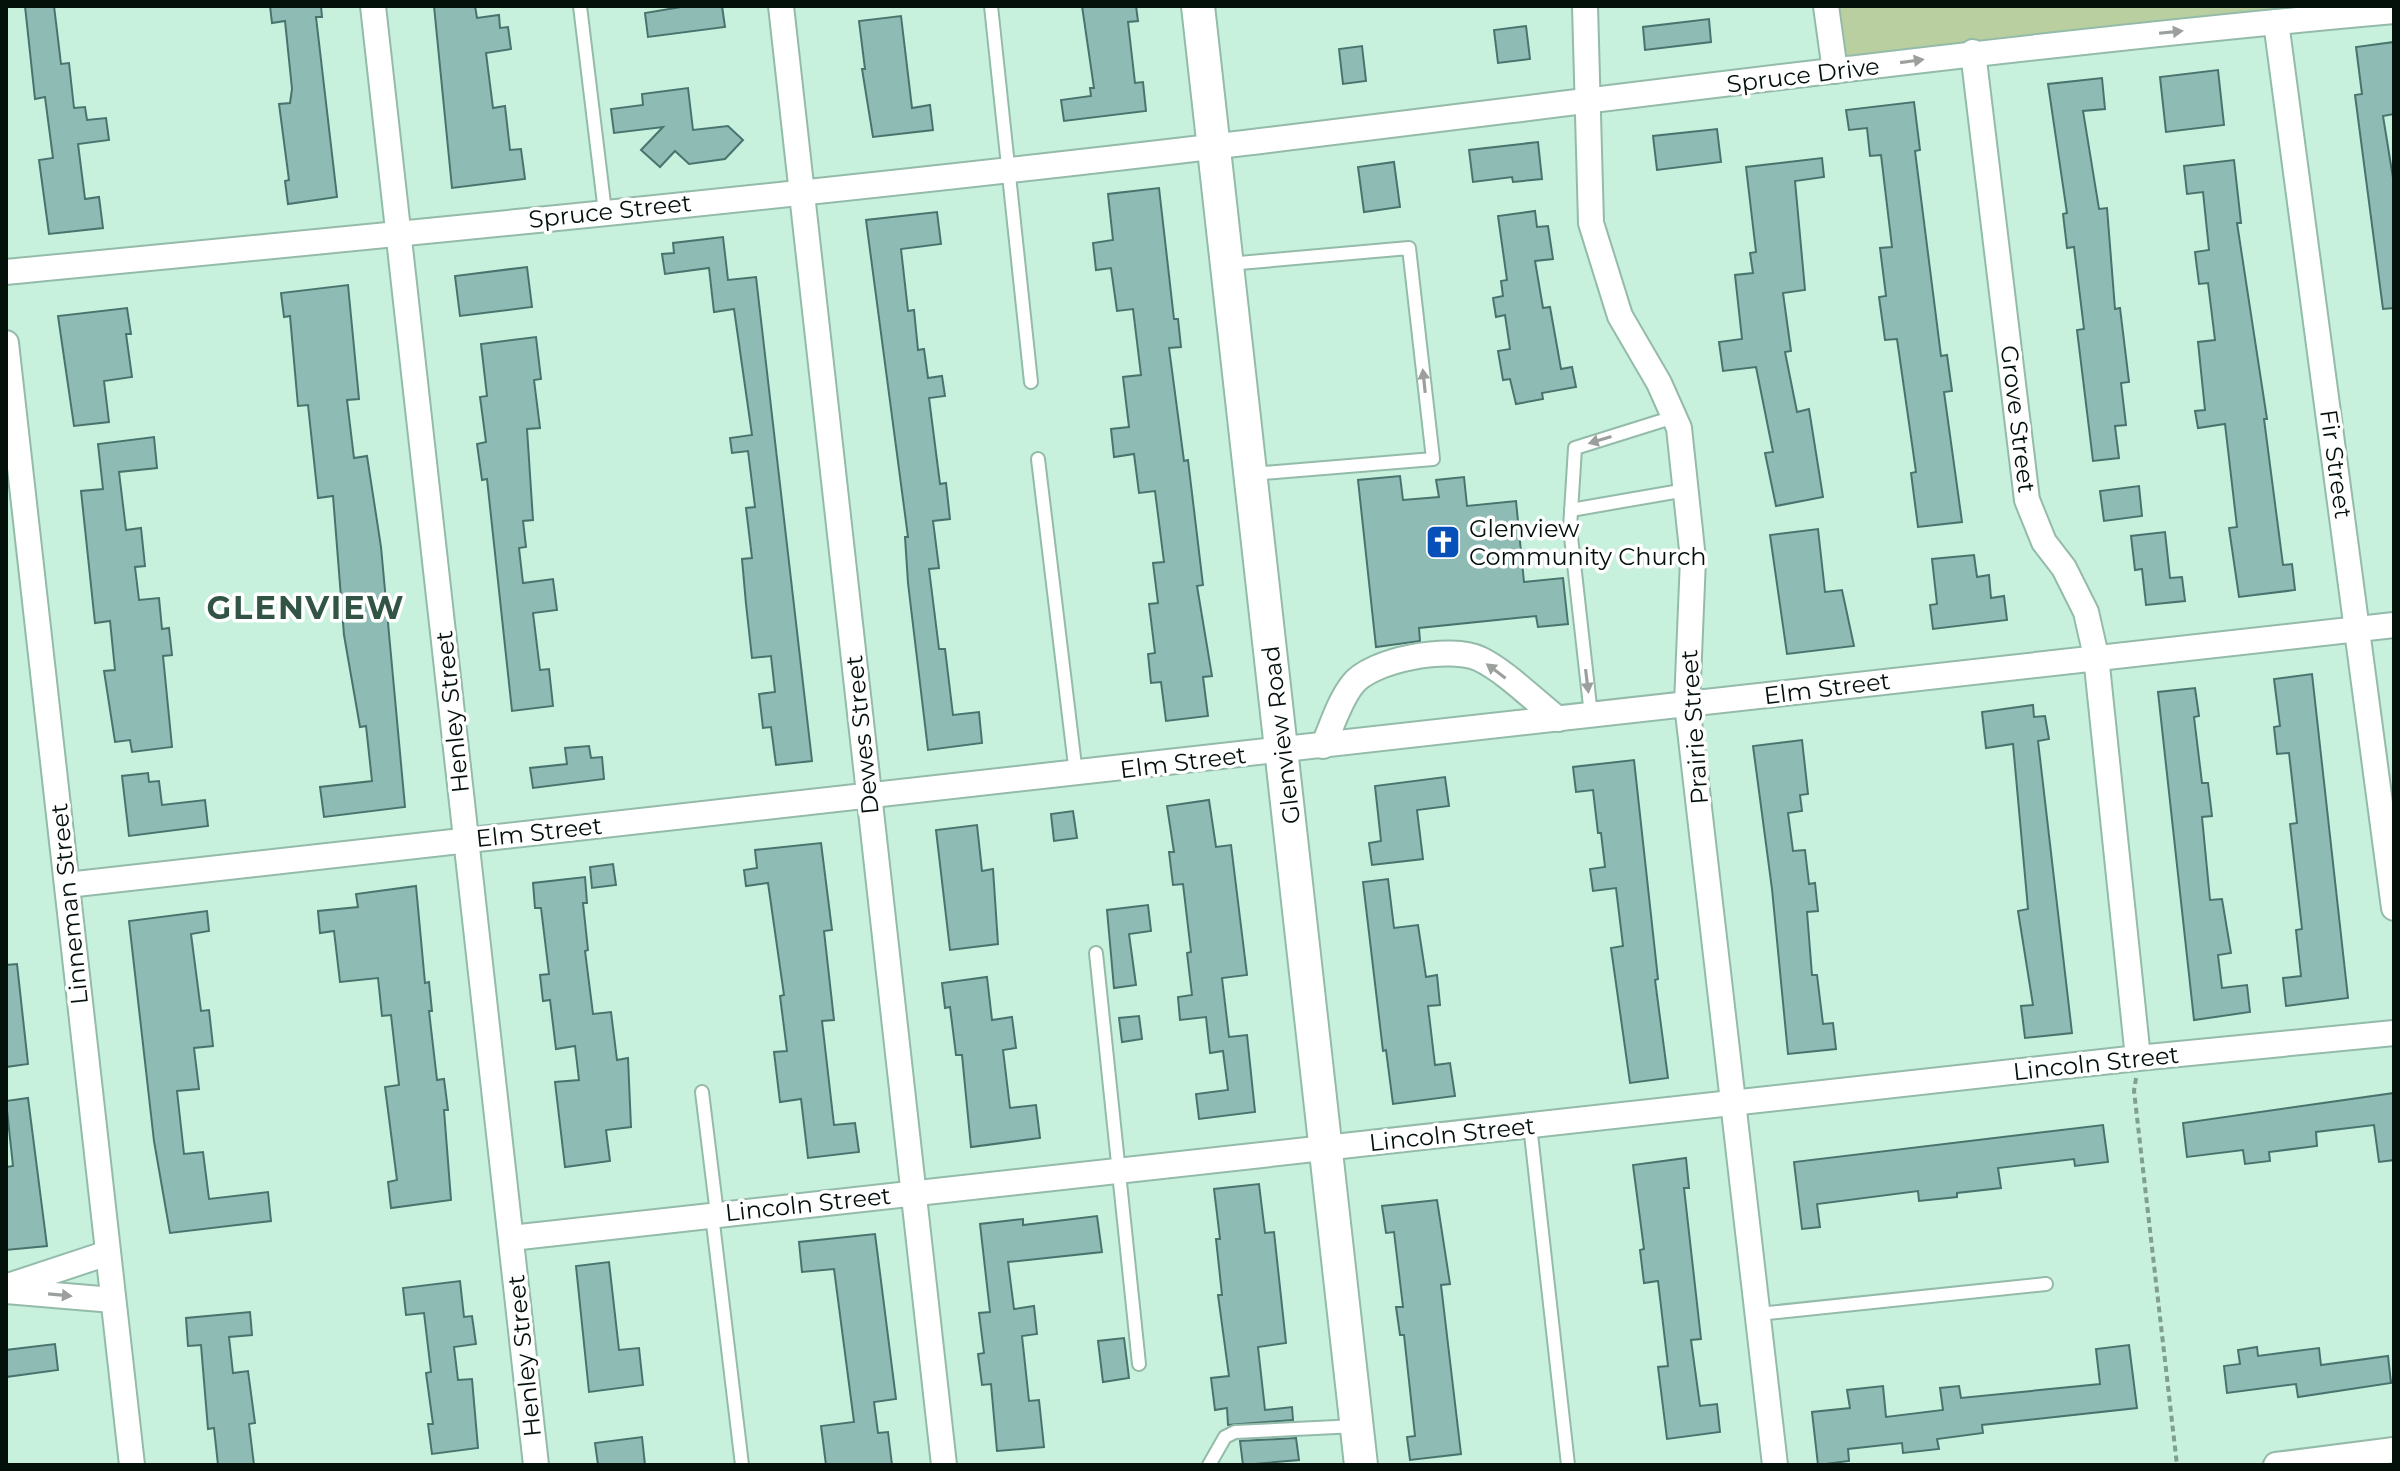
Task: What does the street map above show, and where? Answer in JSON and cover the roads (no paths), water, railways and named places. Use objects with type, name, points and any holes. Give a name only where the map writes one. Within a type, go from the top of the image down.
[{"type":"main road","name":"Glenview Road","points":[[1198,6],[1328,1148],[1361,1465]]},
{"type":"street","name":"Henley Street","points":[[373,6],[536,1465]]},
{"type":"street","name":"Dewes Street","points":[[781,6],[944,1465]]},
{"type":"street","name":"Prairie Street","points":[[1585,6],[1585,102],[1591,223],[1620,316],[1679,428],[1693,559],[1687,704],[1775,1465]]},
{"type":"street","points":[[1826,6],[1835,71]]},
{"type":"street","name":"Spruce Drive","points":[[1213,146],[1973,52],[2394,11]]},
{"type":"street","name":"Fir Street","points":[[2276,22],[2394,908]]},
{"type":"street","name":"Grove Street","points":[[1973,52],[2027,500],[2044,542],[2064,568],[2086,612],[2096,656],[2138,1058]]},
{"type":"street","name":"Spruce Street","points":[[6,272],[399,235],[1213,146]]},
{"type":"street","name":"Linneman Street","points":[[6,343],[132,1465]]},
{"type":"street","name":"Elm Street","points":[[67,885],[466,839],[869,798],[2096,656],[2394,625]]},
{"type":"street","points":[[1323,746],[1353,682],[1388,663],[1425,655],[1451,653],[1479,658],[1558,719]]},
{"type":"street","name":"Lincoln Street","points":[[511,1238],[2138,1058],[2394,1033]]},
{"type":"street","points":[[6,1288],[108,1253]]},
{"type":"street","points":[[6,1288],[113,1300]]},
{"type":"street","points":[[2276,1465],[2394,1450]]},
{"type":"lane","points":[[580,6],[605,212]]},
{"type":"lane","points":[[991,6],[1031,382]]},
{"type":"lane","points":[[1227,264],[1409,248],[1433,459],[1251,474]]},
{"type":"lane","points":[[1591,715],[1570,528],[1575,448],[1674,417]]},
{"type":"lane","points":[[1038,459],[1076,774]]},
{"type":"lane","points":[[1571,510],[1686,490]]},
{"type":"lane","points":[[1096,953],[1139,1364]]},
{"type":"lane","points":[[702,1092],[742,1465]]},
{"type":"lane","points":[[1530,1125],[1568,1465]]},
{"type":"lane","points":[[1758,1314],[2046,1284]]},
{"type":"lane","points":[[1209,1465],[1217,1447],[1225,1437],[1235,1432],[1357,1426]]},
{"type":"place","name":"Glenview Community Church","points":[[1443,542]]},
{"type":"district","name":"GLENVIEW","points":[[306,607]]}]
